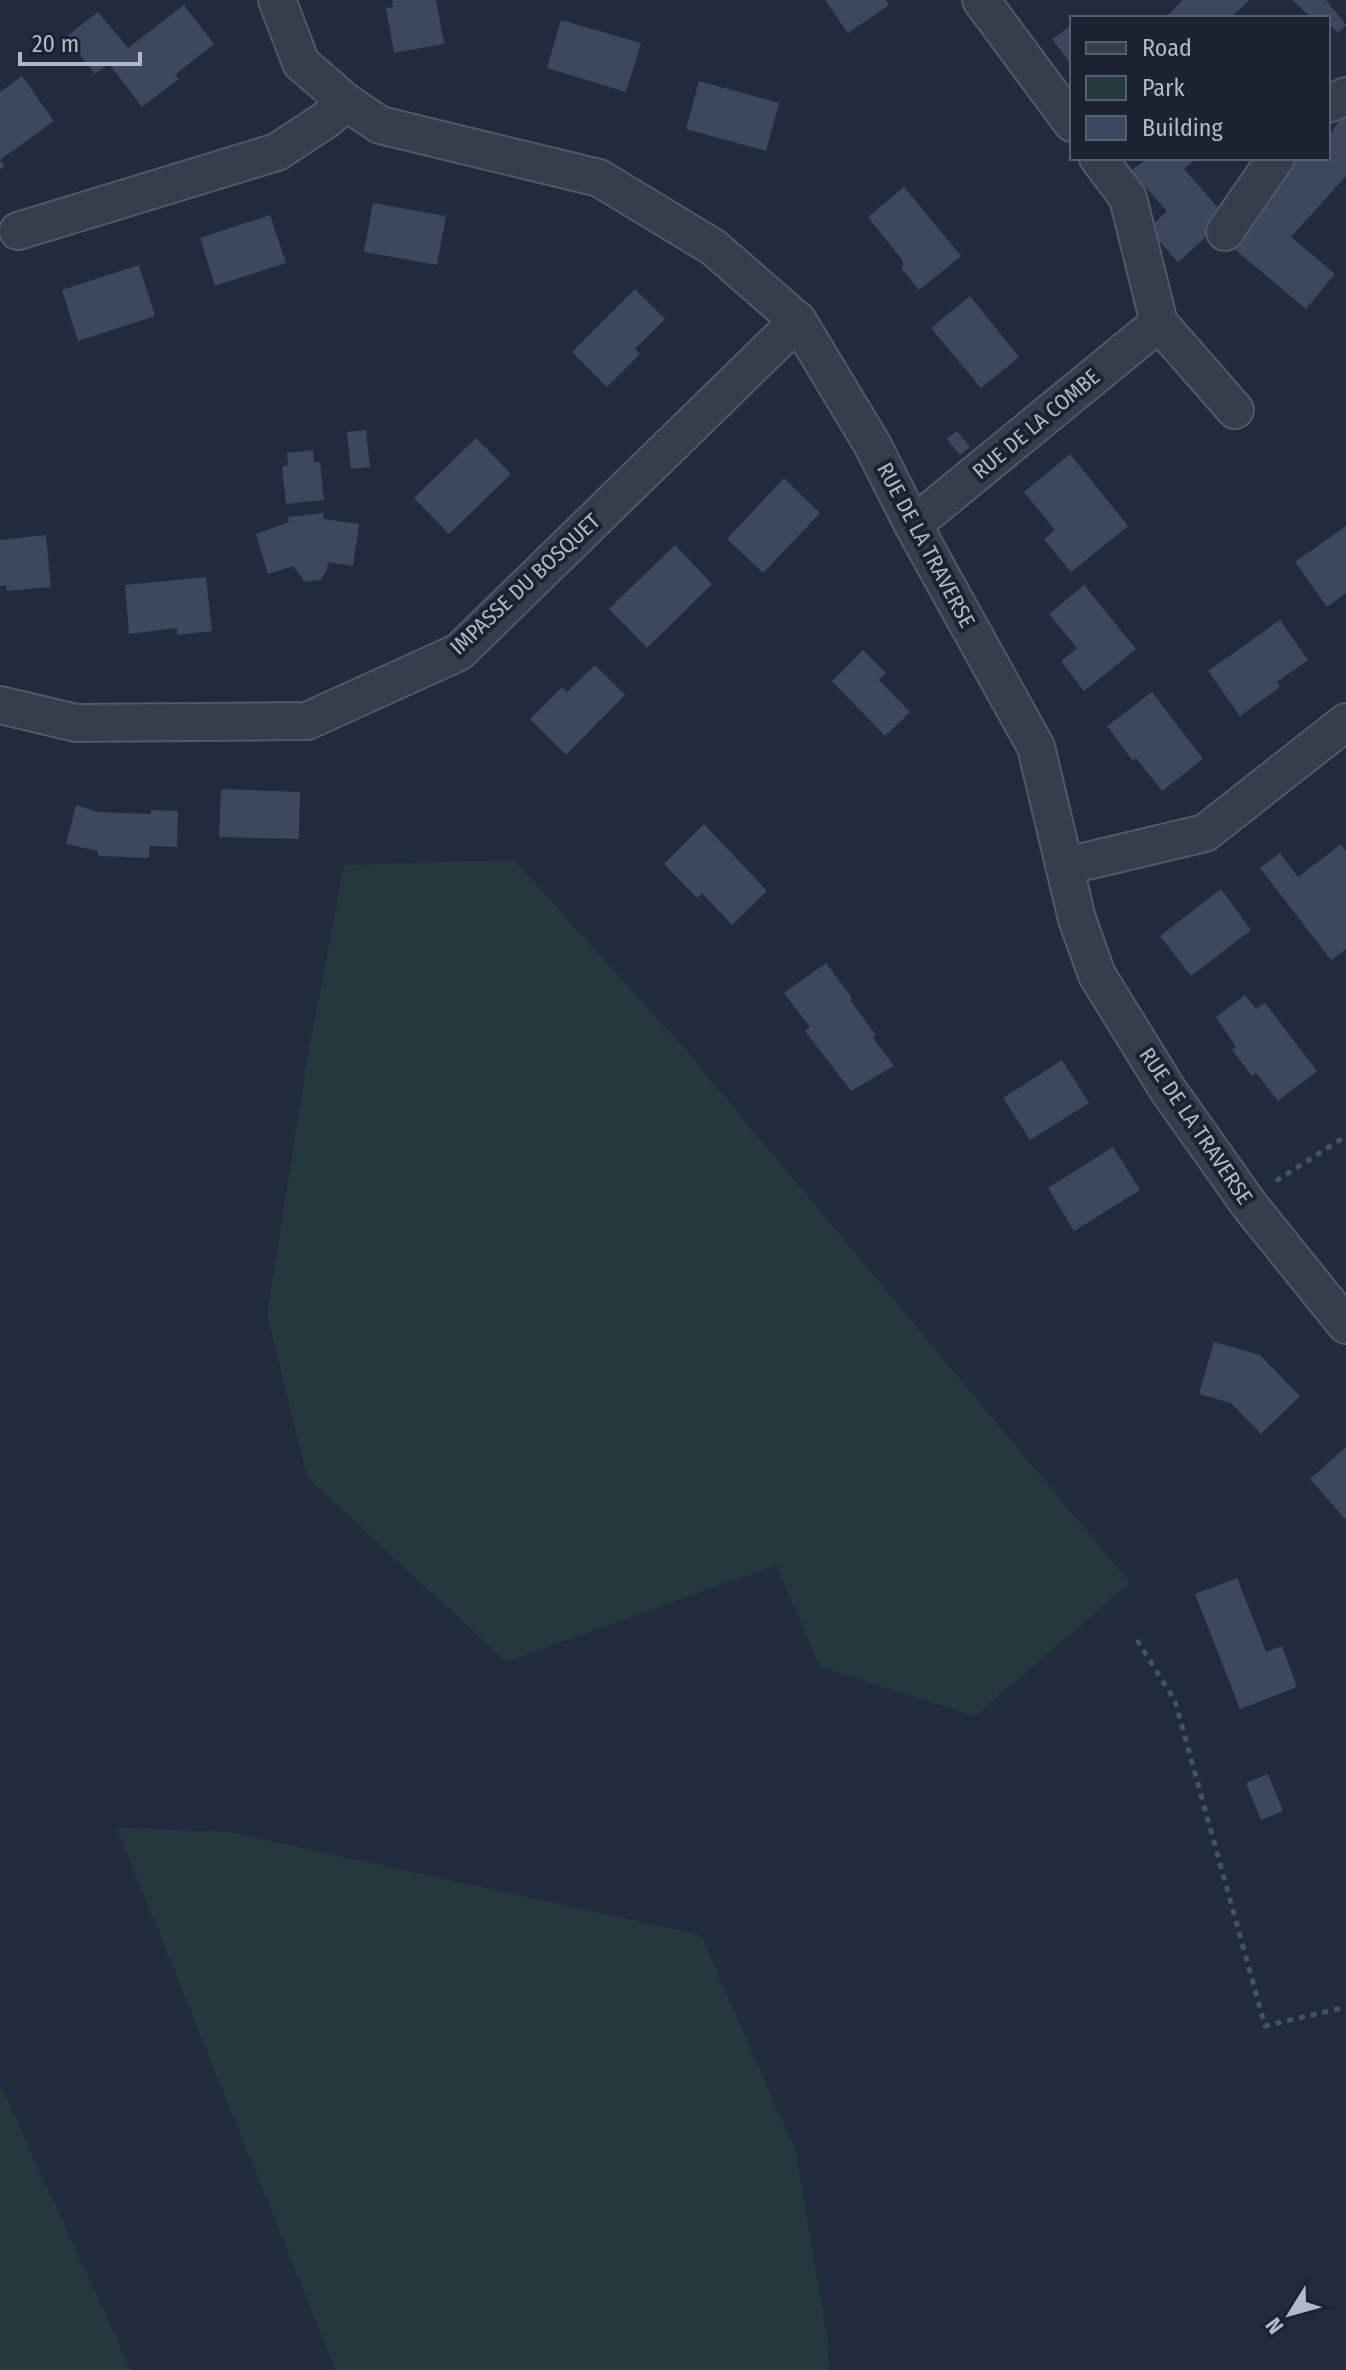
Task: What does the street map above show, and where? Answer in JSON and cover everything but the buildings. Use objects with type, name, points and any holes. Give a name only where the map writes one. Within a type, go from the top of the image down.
[{"type":"street","name":"RUE DE LA TRAVERSE","points":[[277,0],[301,63],[346,102],[380,125],[599,178],[713,247],[798,321],[872,444],[913,525],[1036,747],[1077,919],[1097,975],[1168,1090],[1248,1201],[1346,1325]]},
{"type":"street","points":[[981,0],[1070,120]]},
{"type":"street","points":[[18,231],[277,152],[327,119],[346,102]]},
{"type":"street","points":[[1100,160],[1128,198],[1159,323],[1235,410]]},
{"type":"street","points":[[1225,232],[1275,160]]},
{"type":"street","name":"IMPASSE DU BOSQUET","points":[[0,705],[76,723],[307,721],[459,652],[798,321]]},
{"type":"street","name":"RUE DE LA COMBE","points":[[913,525],[1159,323]]},
{"type":"street","points":[[1066,866],[1205,833],[1346,722]]},
{"type":"path","points":[[1248,1201],[1346,1136]]},
{"type":"path","points":[[1137,1640],[1175,1701],[1265,2026],[1346,2007]]},
{"type":"green space","points":[[514,860],[684,1048],[1130,1583],[975,1716],[820,1667],[776,1565],[506,1662],[307,1477],[267,1315],[306,1067],[344,865]]},
{"type":"green space","points":[[117,1828],[229,1832],[701,1935],[796,2152],[828,2343],[829,2370],[335,2370]]},
{"type":"green space","points":[[0,2084],[131,2370],[0,2370]]}]
